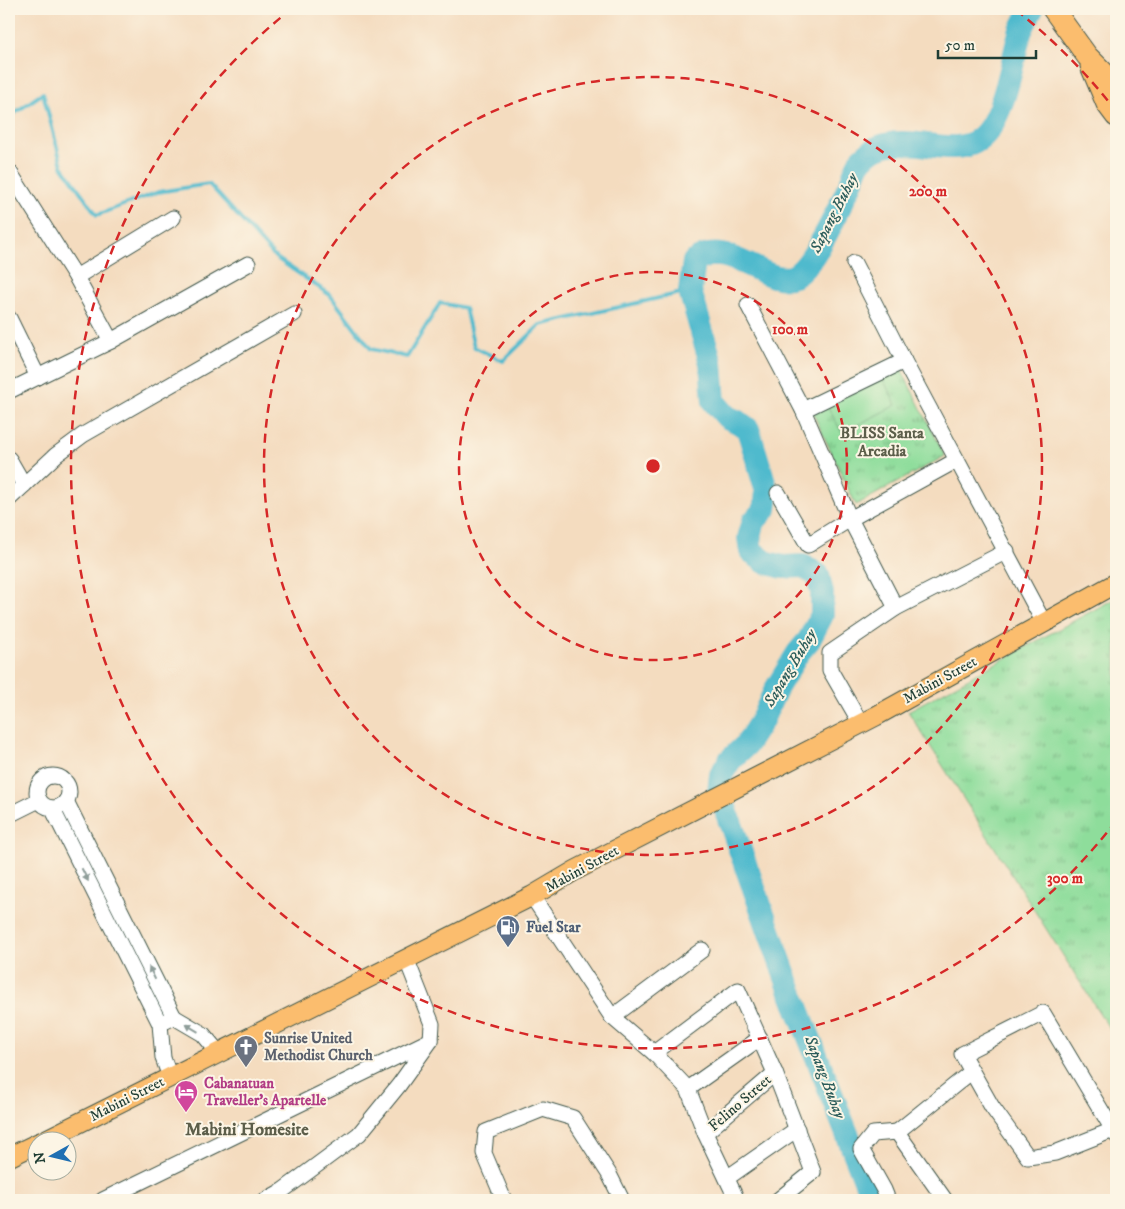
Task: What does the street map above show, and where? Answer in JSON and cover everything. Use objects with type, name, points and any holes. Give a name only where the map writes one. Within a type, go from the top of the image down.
[{"type":"highway","points":[[1055,12],[1087,56],[1116,85]]},
{"type":"highway","points":[[1087,56],[1108,104],[1116,116]]},
{"type":"main road","name":"Mabini Street","points":[[59,1132],[532,896],[576,870],[861,724],[1116,583]]},
{"type":"main road","name":"Mabini Street","points":[[9,1157],[28,1148]]},
{"type":"street","points":[[9,171],[76,277],[111,341]]},
{"type":"street","points":[[76,277],[173,218]]},
{"type":"street","points":[[854,263],[904,361],[1044,623]]},
{"type":"street","points":[[9,391],[111,341],[248,264]]},
{"type":"street","points":[[748,305],[803,410],[850,519],[896,608]]},
{"type":"street","points":[[9,499],[56,455],[83,435],[294,314]]},
{"type":"street","points":[[9,318],[38,377]]},
{"type":"street","points":[[803,410],[904,361]]},
{"type":"street","points":[[9,459],[24,484]]},
{"type":"street","points":[[778,493],[808,545],[850,519],[957,460]]},
{"type":"street","points":[[861,724],[830,670],[830,653],[896,608],[1007,551]]},
{"type":"street","points":[[55,776],[60,778],[69,790],[66,800],[62,805],[52,808],[42,804],[37,795],[38,785],[45,777],[55,776]]},
{"type":"street","points":[[9,815],[39,800]]},
{"type":"street","points":[[66,800],[174,1017],[203,1034],[218,1052]]},
{"type":"street","points":[[52,808],[160,1024],[163,1058],[170,1077]]},
{"type":"street","points":[[532,896],[612,1017],[654,1052],[688,1089],[705,1133],[737,1200]]},
{"type":"street","points":[[612,1017],[702,950]]},
{"type":"street","points":[[266,1200],[285,1196],[359,1134],[399,1085],[431,1040],[432,1024],[406,958]]},
{"type":"street","points":[[654,1052],[738,990],[775,1072],[813,1172],[778,1200]]},
{"type":"street","points":[[1043,1013],[1115,1132],[1055,1153],[1028,1157],[992,1107],[971,1072],[962,1054],[1043,1013]]},
{"type":"street","points":[[160,1024],[174,1017]]},
{"type":"street","points":[[688,1089],[760,1038]]},
{"type":"street","points":[[104,1200],[431,1040]]},
{"type":"street","name":"Felino Street","points":[[705,1133],[775,1072]]},
{"type":"street","points":[[888,1200],[861,1149],[873,1134],[897,1132],[971,1072]]},
{"type":"street","points":[[504,1200],[484,1153],[486,1132],[543,1109],[573,1118],[609,1174],[622,1200]]},
{"type":"street","points":[[727,1178],[797,1129]]},
{"type":"street","points":[[897,1132],[945,1200]]},
{"type":"green space","points":[[901,369],[945,456],[856,505],[813,413]]},
{"type":"green space","points":[[882,377],[896,405],[842,433],[827,405]]},
{"type":"green space","points":[[1116,598],[1116,1039],[908,711]]},
{"type":"waterway","name":"Sapang Buhay","points":[[873,1200],[790,989],[719,791],[721,775],[730,760],[746,745],[762,720],[776,689],[798,653],[809,640],[822,615],[822,593],[818,575],[803,566],[783,567],[765,562],[751,551],[749,538],[754,521],[765,509],[767,492],[748,429],[727,417],[714,402],[711,363],[690,291],[694,262],[707,256],[720,255],[733,258],[771,275],[783,278],[794,276],[802,270],[826,234],[860,161],[877,148],[893,144],[910,143],[943,147],[959,147],[974,143],[986,133],[998,112],[1011,71],[1020,33],[1032,9]]},
{"type":"waterway","points":[[9,117],[43,93],[62,166],[97,215],[158,192],[209,184],[275,257],[330,295],[371,349],[407,357],[440,303],[465,308],[474,347],[503,361],[540,325],[690,291]]},
{"type":"place","name":"Fuel Star","points":[[508,948]]},
{"type":"place","name":"Sunrise United Methodist Church","points":[[246,1068]]},
{"type":"place","name":"Cabanatuan Traveller's Apartelle","points":[[186,1113]]},
{"type":"district","name":"BLISS Santa Arcadia","points":[[882,442]]},
{"type":"district","name":"Mabini Homesite","points":[[247,1130]]}]
